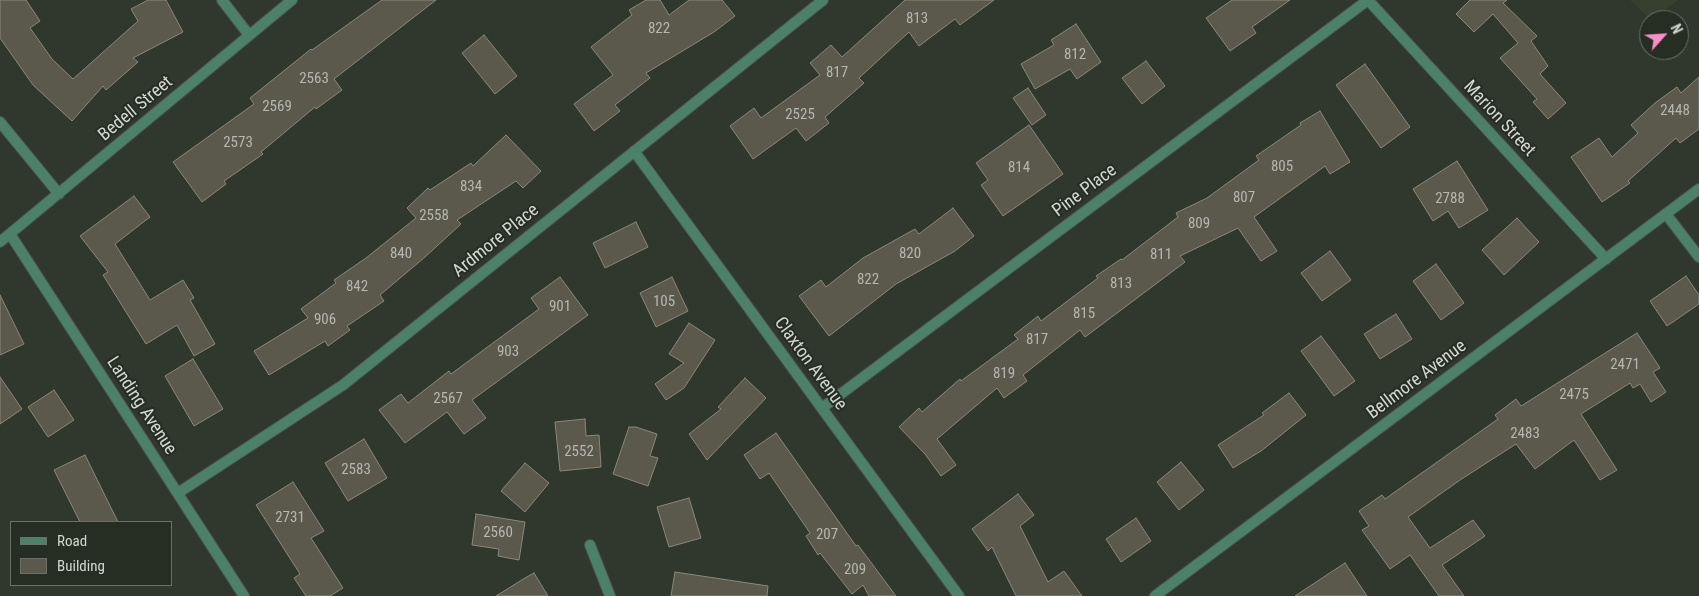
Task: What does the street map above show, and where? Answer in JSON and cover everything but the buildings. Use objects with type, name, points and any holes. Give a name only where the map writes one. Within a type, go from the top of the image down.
[{"type":"street","points":[[222,0],[249,35]]},
{"type":"street","name":"Bedell Street","points":[[0,242],[292,0]]},
{"type":"street","name":"Ardmore Place","points":[[178,493],[343,385],[823,0]]},
{"type":"street","name":"Marion Street","points":[[1368,0],[1606,259]]},
{"type":"street","name":"Pine Place","points":[[822,408],[1368,0]]},
{"type":"street","points":[[0,122],[59,194]]},
{"type":"street","name":"Claxton Avenue","points":[[634,151],[959,596]]},
{"type":"street","name":"Bellmore Avenue","points":[[1155,596],[1699,189]]},
{"type":"street","points":[[1666,214],[1699,257]]},
{"type":"street","name":"Landing Avenue","points":[[10,234],[244,596]]},
{"type":"street","points":[[590,544],[610,596]]},
{"type":"shaded area","points":[[1630,0],[1678,0],[1664,10],[1640,10]]}]
